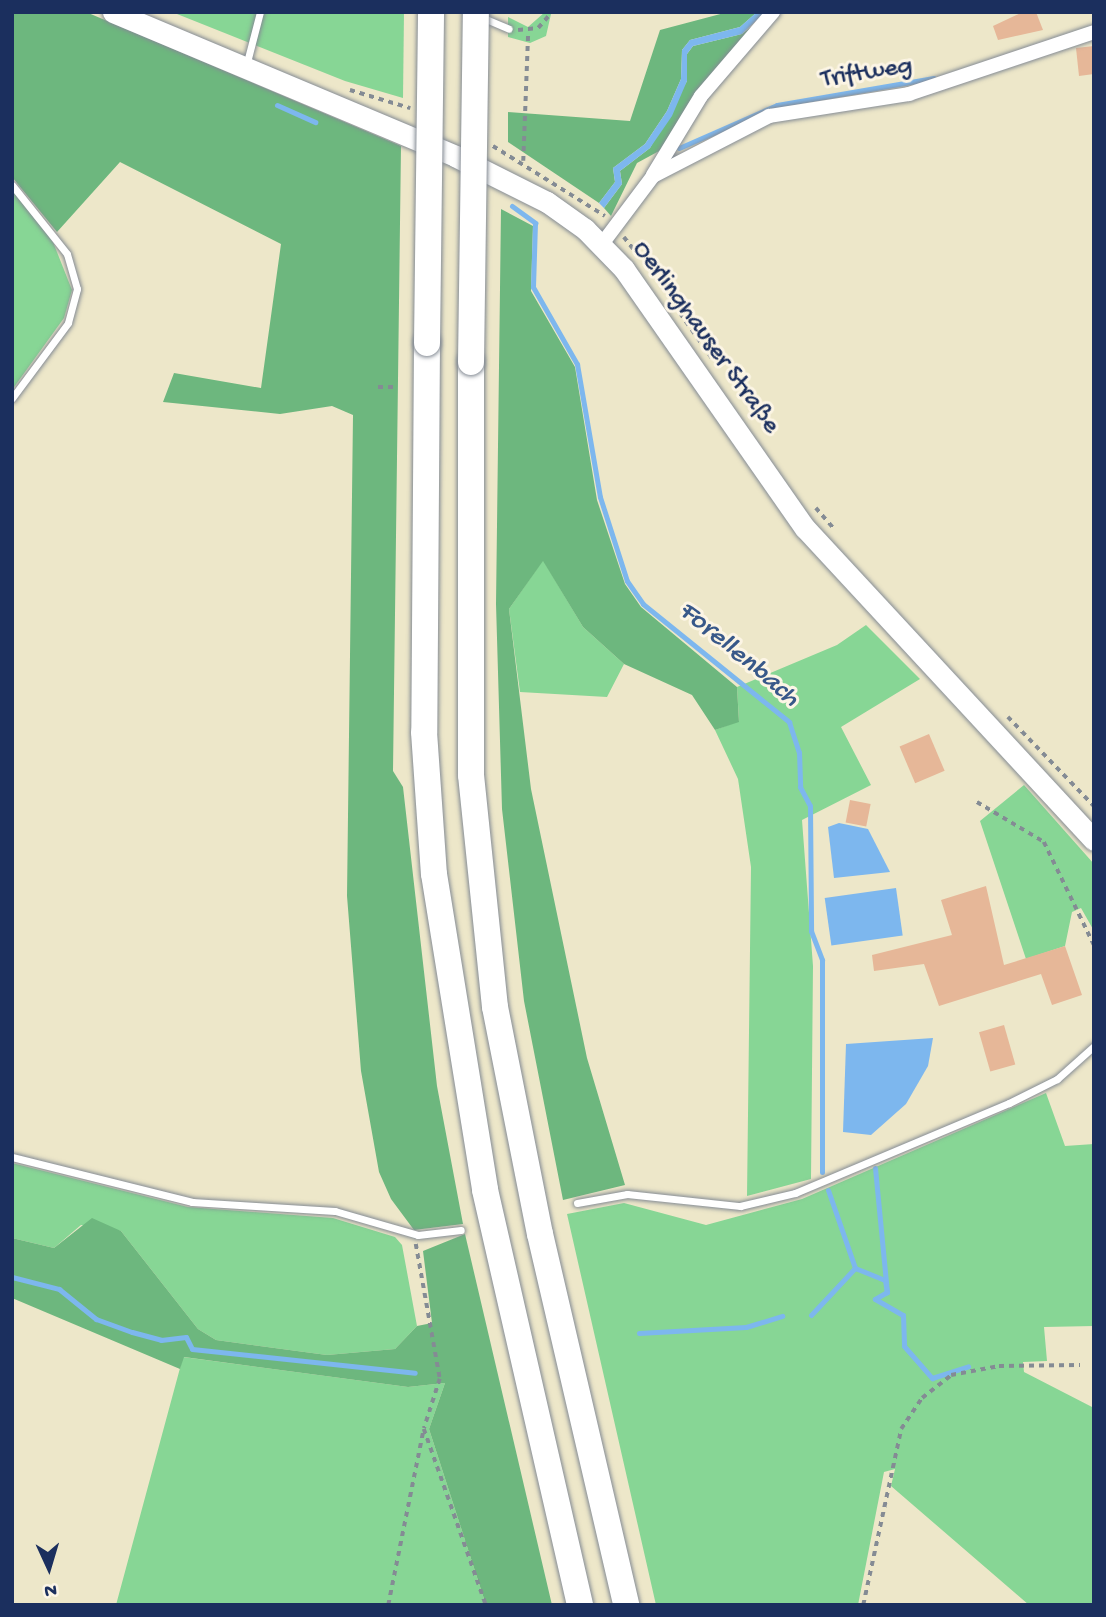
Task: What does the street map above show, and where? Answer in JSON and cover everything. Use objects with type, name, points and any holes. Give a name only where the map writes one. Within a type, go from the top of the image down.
[{"type":"highway","points":[[431,12],[424,732],[434,874],[485,1190],[580,1605]]},
{"type":"highway","points":[[476,12],[471,362],[471,775],[495,1007],[540,1234],[626,1605]]},
{"type":"main road","name":"Oerlinghauser Straße","points":[[113,12],[505,180],[602,244],[805,528],[1094,840]]},
{"type":"street","name":"Triftweg","points":[[602,244],[653,176],[702,96],[773,12]]},
{"type":"street","name":"Triftweg","points":[[653,176],[769,116],[909,94],[1094,32]]},
{"type":"lane","points":[[245,67],[260,12]]},
{"type":"lane","points":[[470,12],[509,29]]},
{"type":"lane","points":[[12,185],[66,254],[77,289],[68,323],[12,398]]},
{"type":"lane","points":[[577,1203],[627,1194],[740,1206],[796,1193],[1009,1104],[1057,1079],[1094,1046]]},
{"type":"lane","points":[[12,1157],[192,1202],[335,1211],[418,1235],[461,1230]]},
{"type":"path","points":[[523,161],[528,32],[552,12]]},
{"type":"path","points":[[509,29],[528,32]]},
{"type":"path","points":[[378,387],[393,387]]},
{"type":"path","points":[[977,802],[1044,842],[1094,945]]},
{"type":"path","points":[[388,1605],[424,1429],[440,1379],[415,1254],[418,1235]]},
{"type":"path","points":[[863,1605],[901,1429],[922,1398],[951,1375],[999,1366],[1080,1365]]},
{"type":"path","points":[[424,1429],[486,1605]]},
{"type":"green space","points":[[12,12],[86,12],[401,146],[393,771],[403,787],[437,1086],[463,1224],[414,1230],[391,1199],[379,1172],[361,1071],[347,896],[353,415],[332,406],[280,414],[163,402],[174,373],[261,388],[281,244],[120,162],[57,232],[12,177]]},
{"type":"green space","points":[[172,12],[404,12],[403,98],[345,81]]},
{"type":"green space","points":[[545,12],[551,14],[546,36],[530,43],[508,37],[508,17],[528,27]]},
{"type":"green space","points":[[728,12],[757,12],[740,27],[690,40],[682,50],[681,79],[667,111],[645,144],[613,168],[615,182],[599,203],[508,142],[508,112],[630,121],[660,30]]},
{"type":"green space","points":[[763,18],[661,150],[637,163],[611,216],[604,208],[622,184],[620,171],[650,148],[687,81],[687,54],[693,46],[742,34]]},
{"type":"green space","points":[[12,190],[53,242],[72,290],[64,318],[12,390]]},
{"type":"green space","points":[[501,209],[533,226],[531,291],[575,367],[597,500],[625,584],[641,607],[737,687],[739,722],[715,730],[692,695],[624,664],[583,627],[543,561],[509,609],[531,789],[587,1058],[625,1185],[563,1200],[524,1001],[502,809],[496,604]]},
{"type":"green space","points":[[543,560],[583,627],[624,664],[607,697],[520,692],[509,609]]},
{"type":"green space","points":[[866,625],[920,679],[841,727],[871,785],[802,820],[813,966],[811,1179],[747,1196],[751,867],[738,779],[715,730],[739,721],[737,687],[837,645]]},
{"type":"green space","points":[[1024,785],[1094,864],[1094,931],[1081,908],[1072,912],[1065,946],[1026,959],[980,821]]},
{"type":"green space","points":[[1046,1093],[1065,1146],[1094,1144],[1094,1326],[1044,1327],[1047,1361],[1023,1362],[1024,1372],[1094,1408],[1094,1605],[1029,1605],[891,1486],[895,1469],[884,1472],[858,1605],[656,1605],[567,1214],[624,1203],[706,1225],[802,1199]]},
{"type":"green space","points":[[12,1163],[188,1207],[333,1218],[395,1237],[402,1245],[417,1326],[395,1349],[327,1355],[216,1340],[198,1329],[121,1231],[81,1225],[54,1248],[12,1238]]},
{"type":"green space","points":[[92,1218],[121,1231],[198,1329],[216,1340],[327,1355],[395,1349],[417,1326],[432,1323],[423,1251],[465,1234],[552,1605],[486,1605],[429,1429],[445,1383],[408,1387],[184,1357],[180,1369],[12,1298],[12,1238],[54,1248]]},
{"type":"green space","points":[[183,1357],[408,1387],[445,1383],[429,1429],[486,1605],[116,1605]]},
{"type":"water","points":[[757,12],[765,12],[742,34],[693,46],[687,54],[687,81],[672,116],[650,148],[620,171],[622,184],[604,208],[599,203],[615,182],[613,168],[645,144],[667,111],[681,79],[682,50],[690,40],[740,27]]},
{"type":"water","points":[[839,823],[868,829],[890,872],[834,878],[828,827]]},
{"type":"water","points":[[896,888],[903,936],[831,946],[825,898]]},
{"type":"water","points":[[933,1038],[928,1066],[906,1104],[871,1135],[843,1132],[846,1044]]},
{"type":"building","points":[[1023,12],[1036,12],[1043,30],[998,40],[993,26]]},
{"type":"building","points":[[1094,46],[1094,74],[1079,76],[1076,48]]},
{"type":"building","points":[[929,734],[945,771],[915,783],[900,747]]},
{"type":"building","points":[[850,800],[871,804],[866,827],[846,823]]},
{"type":"building","points":[[986,886],[1004,965],[1065,946],[1082,995],[1052,1005],[1041,974],[939,1006],[924,964],[874,971],[872,955],[952,935],[941,900]]},
{"type":"building","points":[[1004,1025],[1015,1064],[990,1072],[979,1032]]},
{"type":"waterway","points":[[679,148],[777,105],[934,78]]},
{"type":"waterway","name":"Forellenbach","points":[[277,105],[315,122]]},
{"type":"waterway","name":"Forellenbach","points":[[512,206],[535,223],[533,287],[577,364],[600,497],[627,581],[643,604],[789,722],[799,752],[800,787],[810,806],[811,931],[822,960],[822,1172]]},
{"type":"waterway","points":[[875,1168],[887,1292]]},
{"type":"waterway","name":"Forellenbach","points":[[828,1190],[855,1268],[885,1280],[887,1292],[875,1299],[903,1315],[904,1346],[932,1378],[968,1366]]},
{"type":"waterway","points":[[811,1315],[855,1268]]},
{"type":"waterway","points":[[12,1277],[59,1289],[96,1319],[132,1332],[161,1340],[186,1337],[192,1349],[415,1373]]},
{"type":"waterway","points":[[639,1333],[746,1327],[782,1316]]}]
